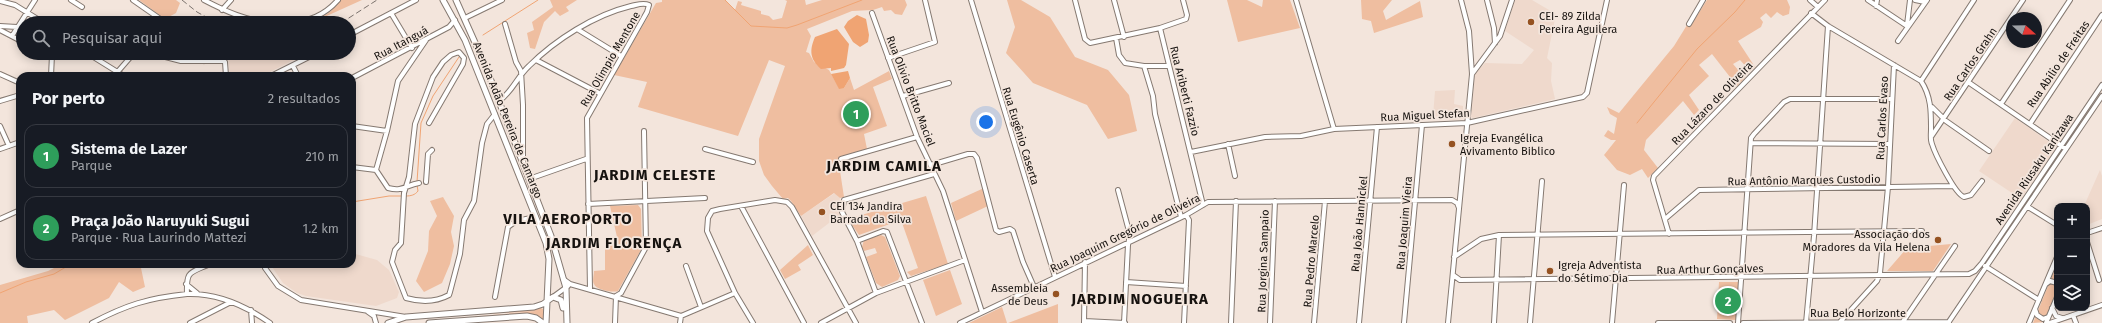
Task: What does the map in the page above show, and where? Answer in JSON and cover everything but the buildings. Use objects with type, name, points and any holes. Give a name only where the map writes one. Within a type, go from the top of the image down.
[{"type":"main road","name":"Avenida Adão Pereira de Camargo","points":[[443,0],[455,19],[495,114],[546,243],[549,258],[544,323]]},
{"type":"main road","name":"Avenida Adão Pereira de Camargo","points":[[456,0],[465,18],[499,101],[551,236],[563,279],[568,286],[567,323]]},
{"type":"main road","points":[[535,306],[542,301],[547,293]]},
{"type":"main road","points":[[388,323],[406,317],[535,306],[546,303],[553,297],[558,298],[563,304],[564,323]]},
{"type":"main road","points":[[429,323],[527,316],[536,318],[544,323]]},
{"type":"street","points":[[24,16],[35,0]]},
{"type":"street","points":[[71,0],[82,8]]},
{"type":"street","points":[[133,0],[156,16]]},
{"type":"street","points":[[204,0],[222,10],[240,16]]},
{"type":"street","points":[[222,10],[231,0]]},
{"type":"street","points":[[319,16],[330,9],[338,0]]},
{"type":"street","points":[[356,31],[416,0]]},
{"type":"street","points":[[465,18],[502,0]]},
{"type":"street","points":[[888,58],[935,42],[925,0]]},
{"type":"street","name":"Rua Eugênio Caserta","points":[[971,0],[1055,277]]},
{"type":"street","points":[[1075,0],[1085,39],[1093,44],[1160,28],[1186,19],[1187,15],[1183,0]]},
{"type":"street","points":[[1114,0],[1124,37]]},
{"type":"street","points":[[1296,0],[1334,129]]},
{"type":"street","points":[[1448,323],[1472,74],[1469,31],[1461,0]]},
{"type":"street","points":[[1487,0],[1494,28],[1494,45]]},
{"type":"street","points":[[1472,74],[1494,45],[1503,30],[1512,0]]},
{"type":"street","name":"Rua Miguel Stefan","points":[[1191,152],[1265,137],[1301,136],[1334,129],[1467,123],[1585,95],[1607,0]]},
{"type":"street","points":[[1689,24],[1703,0]]},
{"type":"street","points":[[1810,0],[1818,7]]},
{"type":"street","name":"Rua Lázaro de Oliveira","points":[[1669,234],[1653,180],[1654,176],[1825,0]]},
{"type":"street","points":[[1869,0],[1907,26]]},
{"type":"street","points":[[1876,6],[1877,0]]},
{"type":"street","points":[[1907,26],[1910,0]]},
{"type":"street","points":[[1915,0],[1922,3],[1926,1]]},
{"type":"street","points":[[1921,81],[1974,0]]},
{"type":"street","name":"Rua Carlos Grahn","points":[[1931,137],[2023,0]]},
{"type":"street","points":[[2001,104],[2070,0]]},
{"type":"street","points":[[0,1],[15,5],[33,16]]},
{"type":"street","points":[[1898,41],[1907,26],[1926,1]]},
{"type":"street","name":"Rua Olimpio Mentone","points":[[577,29],[604,14],[644,3],[649,5],[647,12],[599,93],[587,118],[586,159],[590,289]]},
{"type":"street","points":[[391,13],[411,48],[416,51],[415,55]]},
{"type":"street","name":"Rua Olivio Britto Maciel","points":[[872,13],[917,137],[943,191],[982,312]]},
{"type":"street","points":[[1811,14],[1828,26],[1921,81],[1928,95],[1931,107],[1931,144],[1953,186],[1961,196],[1971,195],[1982,181]]},
{"type":"street","name":"Rua Abílio de Freitas","points":[[2030,124],[2102,14]]},
{"type":"street","points":[[1900,20],[1908,15]]},
{"type":"street","name":"Rua Itanguá","points":[[356,76],[449,27],[455,19]]},
{"type":"street","points":[[505,24],[521,78],[523,163]]},
{"type":"street","points":[[0,26],[16,27]]},
{"type":"street","points":[[1806,322],[1814,233],[1828,26]]},
{"type":"street","name":"Rua Ariberti Fazzio","points":[[1160,28],[1203,205]]},
{"type":"street","points":[[1494,28],[1503,30]]},
{"type":"street","points":[[12,36],[16,29]]},
{"type":"street","points":[[499,101],[509,94],[525,70],[577,29],[621,56]]},
{"type":"street","points":[[0,30],[16,38]]},
{"type":"street","points":[[1116,38],[1122,60],[1125,63],[1144,66],[1169,66]]},
{"type":"street","points":[[376,170],[387,131],[398,81],[426,40]]},
{"type":"street","points":[[429,123],[460,69],[464,58],[462,54],[457,52],[443,62],[434,77],[415,124],[409,177],[404,191],[401,243],[395,250],[392,262],[406,298],[425,301],[449,295],[460,254],[464,220],[474,201],[482,143],[487,124],[495,114]]},
{"type":"street","points":[[51,72],[52,60]]},
{"type":"street","points":[[97,60],[113,72]]},
{"type":"street","points":[[118,72],[128,60]]},
{"type":"street","points":[[177,60],[224,60],[226,64],[226,72]]},
{"type":"street","points":[[280,72],[304,60]]},
{"type":"street","points":[[536,60],[599,93]]},
{"type":"street","name":"Rua Carlos Evaso","points":[[1880,276],[1888,187],[1894,65]]},
{"type":"street","points":[[293,66],[296,72]]},
{"type":"street","points":[[1144,66],[1153,96],[1155,114],[1183,216],[1189,220],[1184,323]]},
{"type":"street","points":[[0,74],[16,81]]},
{"type":"street","points":[[1968,82],[2066,149]]},
{"type":"street","points":[[903,96],[949,83]]},
{"type":"street","name":"Avenida Riusaku Kanizawa","points":[[1982,263],[2102,85]]},
{"type":"street","points":[[0,101],[16,96]]},
{"type":"street","points":[[1949,322],[1973,284],[2028,207],[2102,96]]},
{"type":"street","points":[[1738,323],[1752,136],[1786,100],[1822,98],[1892,99]]},
{"type":"street","points":[[1931,107],[1944,119],[1989,151]]},
{"type":"street","name":"Rua Joaquim Vieira","points":[[1404,323],[1422,125]]},
{"type":"street","points":[[0,126],[9,146]]},
{"type":"street","points":[[356,127],[387,131]]},
{"type":"street","name":"Rua João Hannickel","points":[[1359,323],[1377,127]]},
{"type":"street","points":[[616,296],[621,293],[645,250],[644,131]]},
{"type":"street","points":[[842,159],[917,137]]},
{"type":"street","points":[[0,149],[16,143]]},
{"type":"street","points":[[516,144],[519,146],[523,143]]},
{"type":"street","points":[[1751,143],[1889,144]]},
{"type":"street","points":[[1228,144],[1236,176]]},
{"type":"street","points":[[706,149],[753,162]]},
{"type":"street","points":[[426,182],[428,154],[432,150]]},
{"type":"street","points":[[931,165],[968,154],[974,154],[977,158],[996,230],[999,232],[1010,228],[1014,230],[1034,287]]},
{"type":"street","points":[[529,179],[586,159]]},
{"type":"street","points":[[356,168],[376,170],[388,188],[404,191]]},
{"type":"street","points":[[876,293],[857,241],[842,212],[844,200],[934,174]]},
{"type":"street","points":[[1530,323],[1542,180]]},
{"type":"street","points":[[404,191],[412,184],[419,183]]},
{"type":"street","points":[[1612,323],[1624,185]]},
{"type":"street","name":"Rua Antônio Marques Custodio","points":[[1665,219],[1699,190],[1953,186]]},
{"type":"street","points":[[1085,262],[1084,322],[1125,323],[1127,244],[1130,235],[1118,190]]},
{"type":"street","points":[[1459,208],[1457,203],[1452,200],[1460,193]]},
{"type":"street","points":[[588,204],[705,198]]},
{"type":"street","points":[[752,323],[735,293],[707,231],[708,218],[712,211],[780,200],[787,202],[792,207],[856,323]]},
{"type":"street","name":"Rua Joaquim Gregório de Oliveira","points":[[960,323],[1085,262],[1127,244],[1211,201],[1452,200]]},
{"type":"street","points":[[1231,323],[1236,201]]},
{"type":"street","name":"Rua Jorgina Sampaio","points":[[1270,323],[1274,201]]},
{"type":"street","name":"Rua Pedro Marcelo","points":[[1314,323],[1325,201]]},
{"type":"street","points":[[741,206],[804,323]]},
{"type":"street","points":[[2028,207],[2054,223]]},
{"type":"street","points":[[0,219],[16,212]]},
{"type":"street","points":[[495,297],[508,227],[516,221],[536,217]]},
{"type":"street","points":[[2090,233],[2102,228]]},
{"type":"street","points":[[857,241],[883,231],[887,232],[922,323]]},
{"type":"street","points":[[1454,257],[1481,239],[1499,235],[1922,231]]},
{"type":"street","points":[[1130,235],[1138,238]]},
{"type":"street","points":[[1494,323],[1499,235]]},
{"type":"street","points":[[1902,322],[1955,246]]},
{"type":"street","points":[[2090,250],[2099,280]]},
{"type":"street","points":[[821,323],[876,293],[965,260]]},
{"type":"street","points":[[1973,284],[1974,280],[1970,274],[1982,263],[2039,300]]},
{"type":"street","points":[[2029,323],[2054,264]]},
{"type":"street","points":[[686,266],[701,307]]},
{"type":"street","points":[[187,294],[186,284],[188,275],[202,268]]},
{"type":"street","points":[[266,268],[278,286],[301,300],[365,309],[406,317]]},
{"type":"street","name":"Rua Arthur Gonçalves","points":[[1453,275],[1460,280],[1533,280],[1970,274]]},
{"type":"street","points":[[1839,322],[1880,276]]},
{"type":"street","points":[[2045,284],[2050,281],[2054,282]]},
{"type":"street","points":[[1126,282],[1186,286]]},
{"type":"street","points":[[186,284],[198,293]]},
{"type":"street","points":[[553,297],[568,286],[590,289],[681,316],[735,293]]},
{"type":"street","points":[[92,323],[116,311],[154,297],[198,293],[231,302],[250,310],[270,323]]},
{"type":"street","points":[[615,323],[616,296]]},
{"type":"street","points":[[221,299],[223,303],[222,307]]},
{"type":"street","points":[[190,323],[231,302]]},
{"type":"street","points":[[2046,323],[2054,304]]},
{"type":"street","points":[[850,313],[852,305]]},
{"type":"street","points":[[2050,323],[2102,305]]},
{"type":"street","points":[[2052,308],[2056,316],[2062,318]]},
{"type":"street","points":[[365,309],[374,316],[376,323]]},
{"type":"street","points":[[2035,309],[2037,315],[2043,319],[2049,316]]},
{"type":"street","points":[[250,310],[252,323]]},
{"type":"street","points":[[2073,315],[2076,323]]},
{"type":"street","points":[[680,323],[681,316]]},
{"type":"street","name":"Rua Belo Horizonte","points":[[1743,323],[1949,322]]},
{"type":"street","points":[[1658,323],[1730,323]]},
{"type":"shaded area","points":[[139,0],[176,0],[180,3],[176,13],[170,16],[161,16]]},
{"type":"shaded area","points":[[340,0],[362,0],[324,16],[331,11]]},
{"type":"shaded area","points":[[550,0],[577,0],[566,7],[569,11],[560,16],[555,11],[544,22],[535,49],[530,48],[527,33],[534,30],[532,22],[553,7]]},
{"type":"shaded area","points":[[662,0],[725,0],[735,10],[738,1],[742,2],[741,5],[761,11],[761,14],[769,16],[773,20],[782,18],[787,1],[785,0],[805,0],[806,5],[822,0],[905,0],[907,5],[902,15],[895,14],[891,10],[884,11],[882,7],[873,10],[852,11],[807,29],[811,36],[806,52],[809,53],[814,62],[829,70],[839,88],[844,88],[850,78],[854,90],[889,71],[892,79],[873,87],[887,126],[864,134],[867,149],[838,158],[844,197],[840,198],[834,193],[801,216],[791,201],[788,198],[783,199],[764,175],[759,161],[759,139],[785,66],[769,60],[738,136],[638,107],[647,82],[614,75],[656,3],[662,2]]},
{"type":"shaded area","points":[[1007,0],[1021,0],[1050,17],[1075,57],[1108,70],[1129,95],[1137,131],[1108,139],[1087,105],[1033,83],[1006,53],[1015,27]]},
{"type":"shaded area","points":[[1227,0],[1247,0],[1262,7],[1263,0],[1290,0],[1300,28],[1238,42]]},
{"type":"shaded area","points":[[1361,0],[1392,0],[1383,11],[1386,20],[1420,1],[1423,17],[1374,33],[1371,21],[1362,19]]},
{"type":"shaded area","points":[[1515,0],[1532,0],[1556,14],[1547,58],[1552,63],[1551,81],[1555,99],[1473,118],[1471,117],[1475,73],[1485,63],[1522,64],[1534,50],[1505,31]]},
{"type":"shaded area","points":[[1707,0],[1787,0],[1790,7],[1789,14],[1783,16],[1777,12],[1771,18],[1766,13],[1760,18],[1763,22],[1761,27],[1738,41],[1755,67],[1750,71],[1740,60],[1733,64],[1745,78],[1737,86],[1712,54],[1699,65],[1709,76],[1689,95],[1699,110],[1694,115],[1683,101],[1646,140],[1644,150],[1658,168],[1648,178],[1642,169],[1630,175],[1617,170],[1604,155],[1616,140],[1611,140],[1604,136],[1608,130],[1614,134],[1617,118],[1610,114],[1607,107],[1619,113],[1674,46],[1687,25],[1690,27]]},
{"type":"shaded area","points":[[857,15],[866,19],[869,35],[868,42],[860,47],[853,42],[844,27],[848,21]]},
{"type":"shaded area","points":[[837,29],[849,44],[846,65],[844,68],[831,71],[831,68],[821,69],[815,62],[811,51],[815,37]]},
{"type":"shaded area","points":[[228,60],[294,60],[270,72],[230,72]]},
{"type":"shaded area","points":[[848,71],[850,78],[844,88],[839,89],[831,74]]},
{"type":"shaded area","points":[[1455,90],[1454,104],[1463,106],[1463,119],[1450,120],[1449,117],[1433,116],[1435,91]]},
{"type":"shaded area","points":[[2015,118],[2055,146],[2055,149],[2021,199],[1979,171]]},
{"type":"shaded area","points":[[2100,170],[2102,176],[2102,219],[2090,224],[2090,203],[2085,203]]},
{"type":"shaded area","points":[[984,188],[988,206],[956,221],[951,203]]},
{"type":"shaded area","name":"CEI 134 Jandira Barrada da Silva","points":[[835,193],[840,198],[838,209],[841,220],[829,223],[812,236],[801,216]]},
{"type":"shaded area","points":[[926,196],[948,264],[911,276],[907,272],[918,268],[901,220],[859,235],[848,219]]},
{"type":"shaded area","points":[[443,197],[454,216],[451,232],[454,246],[450,264],[442,283],[424,292],[416,281],[428,251],[429,231],[437,216],[430,201]]},
{"type":"shaded area","points":[[638,205],[641,209],[642,248],[618,291],[609,291],[598,288],[593,283],[594,271],[605,270],[605,242],[617,237],[610,206]]},
{"type":"shaded area","points":[[881,235],[885,237],[900,276],[898,280],[882,287],[876,283],[866,257],[877,253],[875,248],[864,251],[862,247],[864,240]]},
{"type":"shaded area","points":[[1951,244],[1933,271],[1887,271],[1907,248]]},
{"type":"shaded area","points":[[808,245],[813,255],[798,265],[801,270],[785,279],[780,270]]},
{"type":"shaded area","points":[[356,254],[377,260],[389,270],[399,292],[397,298],[376,306],[306,296],[297,293],[283,283],[273,268],[356,268]]},
{"type":"shaded area","points":[[54,268],[141,268],[145,287],[133,292],[119,282],[109,298],[65,320],[54,310],[27,316],[28,323],[0,323],[0,285]]},
{"type":"shaded area","points":[[950,270],[962,304],[936,316],[923,280]]},
{"type":"shaded area","points":[[2054,271],[2054,297],[2044,322],[2033,323]]},
{"type":"shaded area","points":[[1719,282],[1739,282],[1736,320],[1717,319]]},
{"type":"shaded area","points":[[1058,304],[1058,323],[1008,323]]},
{"type":"shaded area","points":[[1002,307],[1007,323],[969,323]]},
{"type":"shaded area","points":[[543,309],[543,319],[529,313],[469,317],[538,311],[468,315]]},
{"type":"waterway","points":[[483,35],[538,0]]},
{"type":"waterway","points":[[725,0],[751,26],[787,28],[862,0]]},
{"type":"waterway","points":[[1637,123],[1697,49],[1735,12],[1745,0]]},
{"type":"waterway","points":[[417,182],[421,123],[433,96],[459,57]]},
{"type":"waterway","points":[[406,196],[413,195],[417,192],[417,185]]},
{"type":"waterway","points":[[356,201],[389,196],[403,196]]},
{"type":"waterway","points":[[0,293],[26,282],[54,274],[64,268]]},
{"type":"railway","points":[[182,0],[204,16]]},
{"type":"railway","points":[[352,16],[377,0]]},
{"type":"place","name":"CEI- 89 Zilda Pereira Aguilera","points":[[1531,22]]},
{"type":"place","name":"Sistema de Lazer","points":[[856,114]]},
{"type":"place","name":"Igreja Evangélica Avivamento Biblico","points":[[1452,144]]},
{"type":"place","name":"CEI 134 Jandira Barrada da Silva","points":[[822,212]]},
{"type":"place","name":"Associação dos Moradores da Vila Helena","points":[[1938,240]]},
{"type":"place","name":"Igreja Adventista do Sétimo Dia","points":[[1550,271]]},
{"type":"place","name":"Assembleia de Deus","points":[[1056,294]]},
{"type":"place","name":"Praça João Naruyuki Sugui","points":[[1728,301]]},
{"type":"district","name":"JARDIM CAMILA","points":[[884,166]]},
{"type":"district","name":"JARDIM CELESTE","points":[[655,175]]},
{"type":"district","name":"VILA AEROPORTO","points":[[568,219]]},
{"type":"district","name":"JARDIM FLORENÇA","points":[[614,243]]},
{"type":"district","name":"JARDIM NOGUEIRA","points":[[1140,299]]}]
